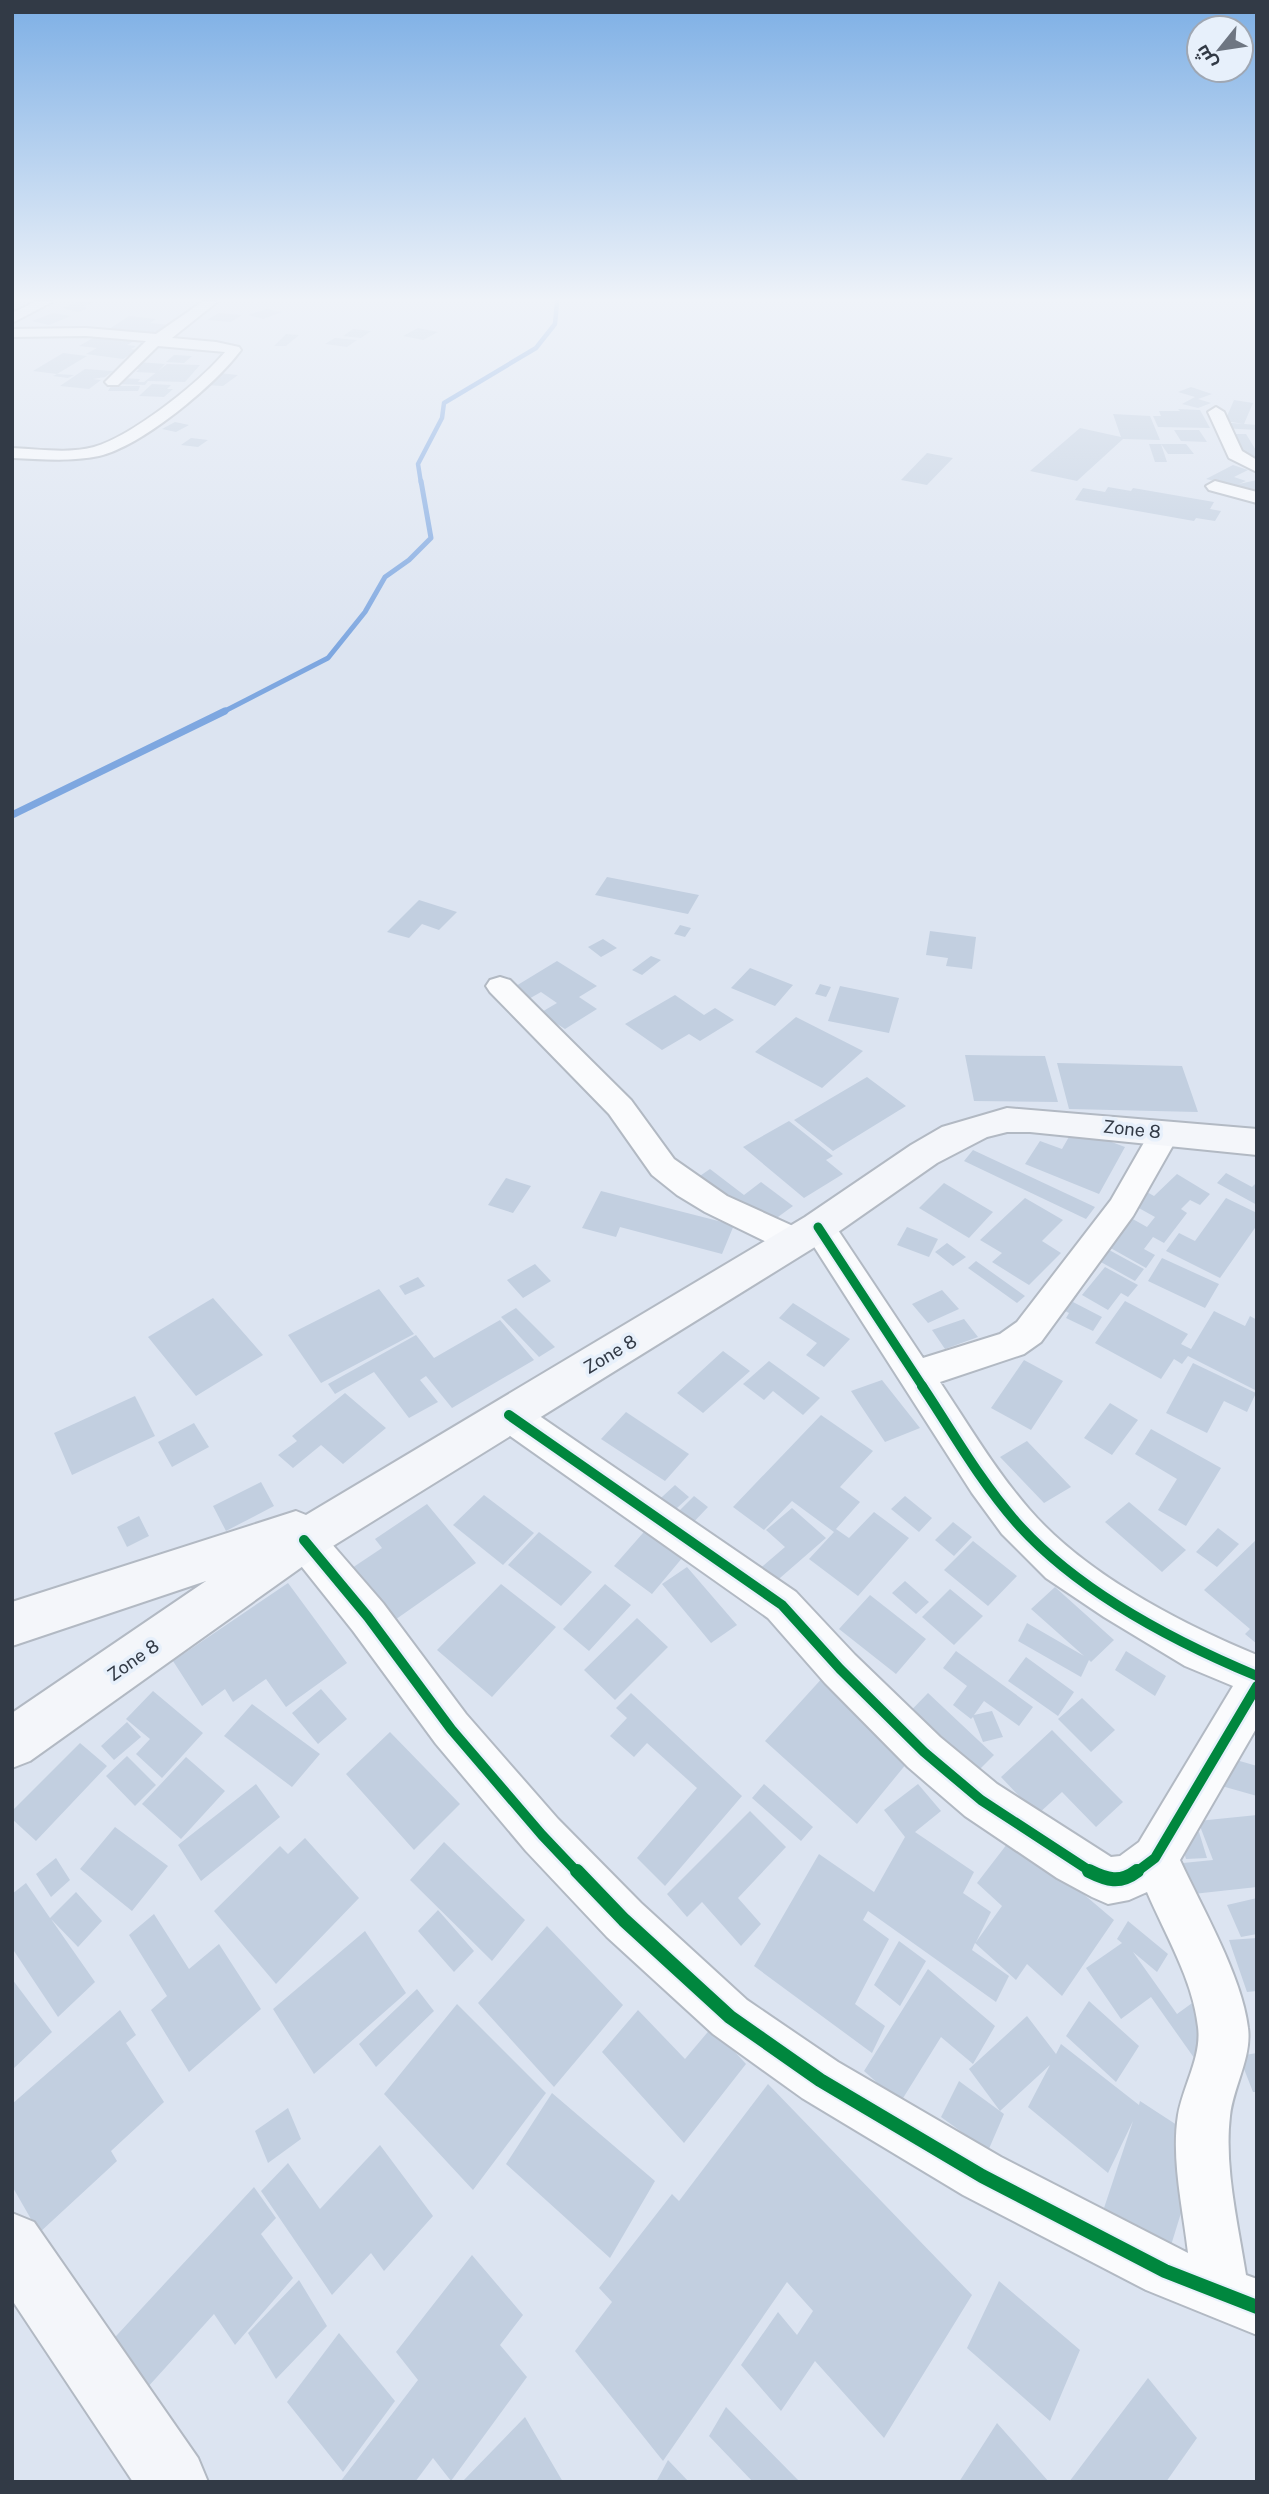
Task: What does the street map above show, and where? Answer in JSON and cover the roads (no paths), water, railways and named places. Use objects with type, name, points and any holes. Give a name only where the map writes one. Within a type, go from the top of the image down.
[{"type":"main road","name":"Zone 8","points":[[12,1743],[323,1528],[806,1234],[955,1136],[1007,1120],[1030,1119],[1257,1142]]},
{"type":"main road","points":[[12,1624],[323,1528]]},
{"type":"main road","points":[[12,2244],[174,2482]]},
{"type":"street","points":[[12,453],[75,455],[101,451],[117,444],[154,418]]},
{"type":"street","points":[[1219,418],[1235,454],[1257,467]]},
{"type":"street","points":[[1215,486],[1257,498]]},
{"type":"street","points":[[500,986],[620,1107],[663,1167],[716,1204],[806,1234],[915,1375],[985,1481],[1016,1522],[1060,1565],[1118,1604],[1200,1652],[1257,1676]]},
{"type":"street","points":[[915,1375],[1012,1344],[1029,1332],[1122,1208],[1165,1133]]},
{"type":"street","points":[[509,1415],[782,1605],[840,1669],[914,1743],[981,1800],[1073,1863],[1108,1881],[1129,1877],[1154,1857],[1257,1686]]},
{"type":"street","points":[[323,1528],[368,1616],[451,1729],[542,1835],[624,1920],[730,2017],[820,2080],[982,2176],[1165,2271],[1239,2300]]},
{"type":"street","points":[[1154,1857],[1210,1980],[1223,2024],[1224,2038],[1204,2115],[1203,2139],[1206,2183],[1239,2300]]},
{"type":"waterway","points":[[421,483],[418,464],[442,418]]},
{"type":"waterway","points":[[223,712],[328,658],[365,612],[385,577],[409,560],[431,538],[421,481]]},
{"type":"waterway","points":[[12,815],[223,712]]}]
